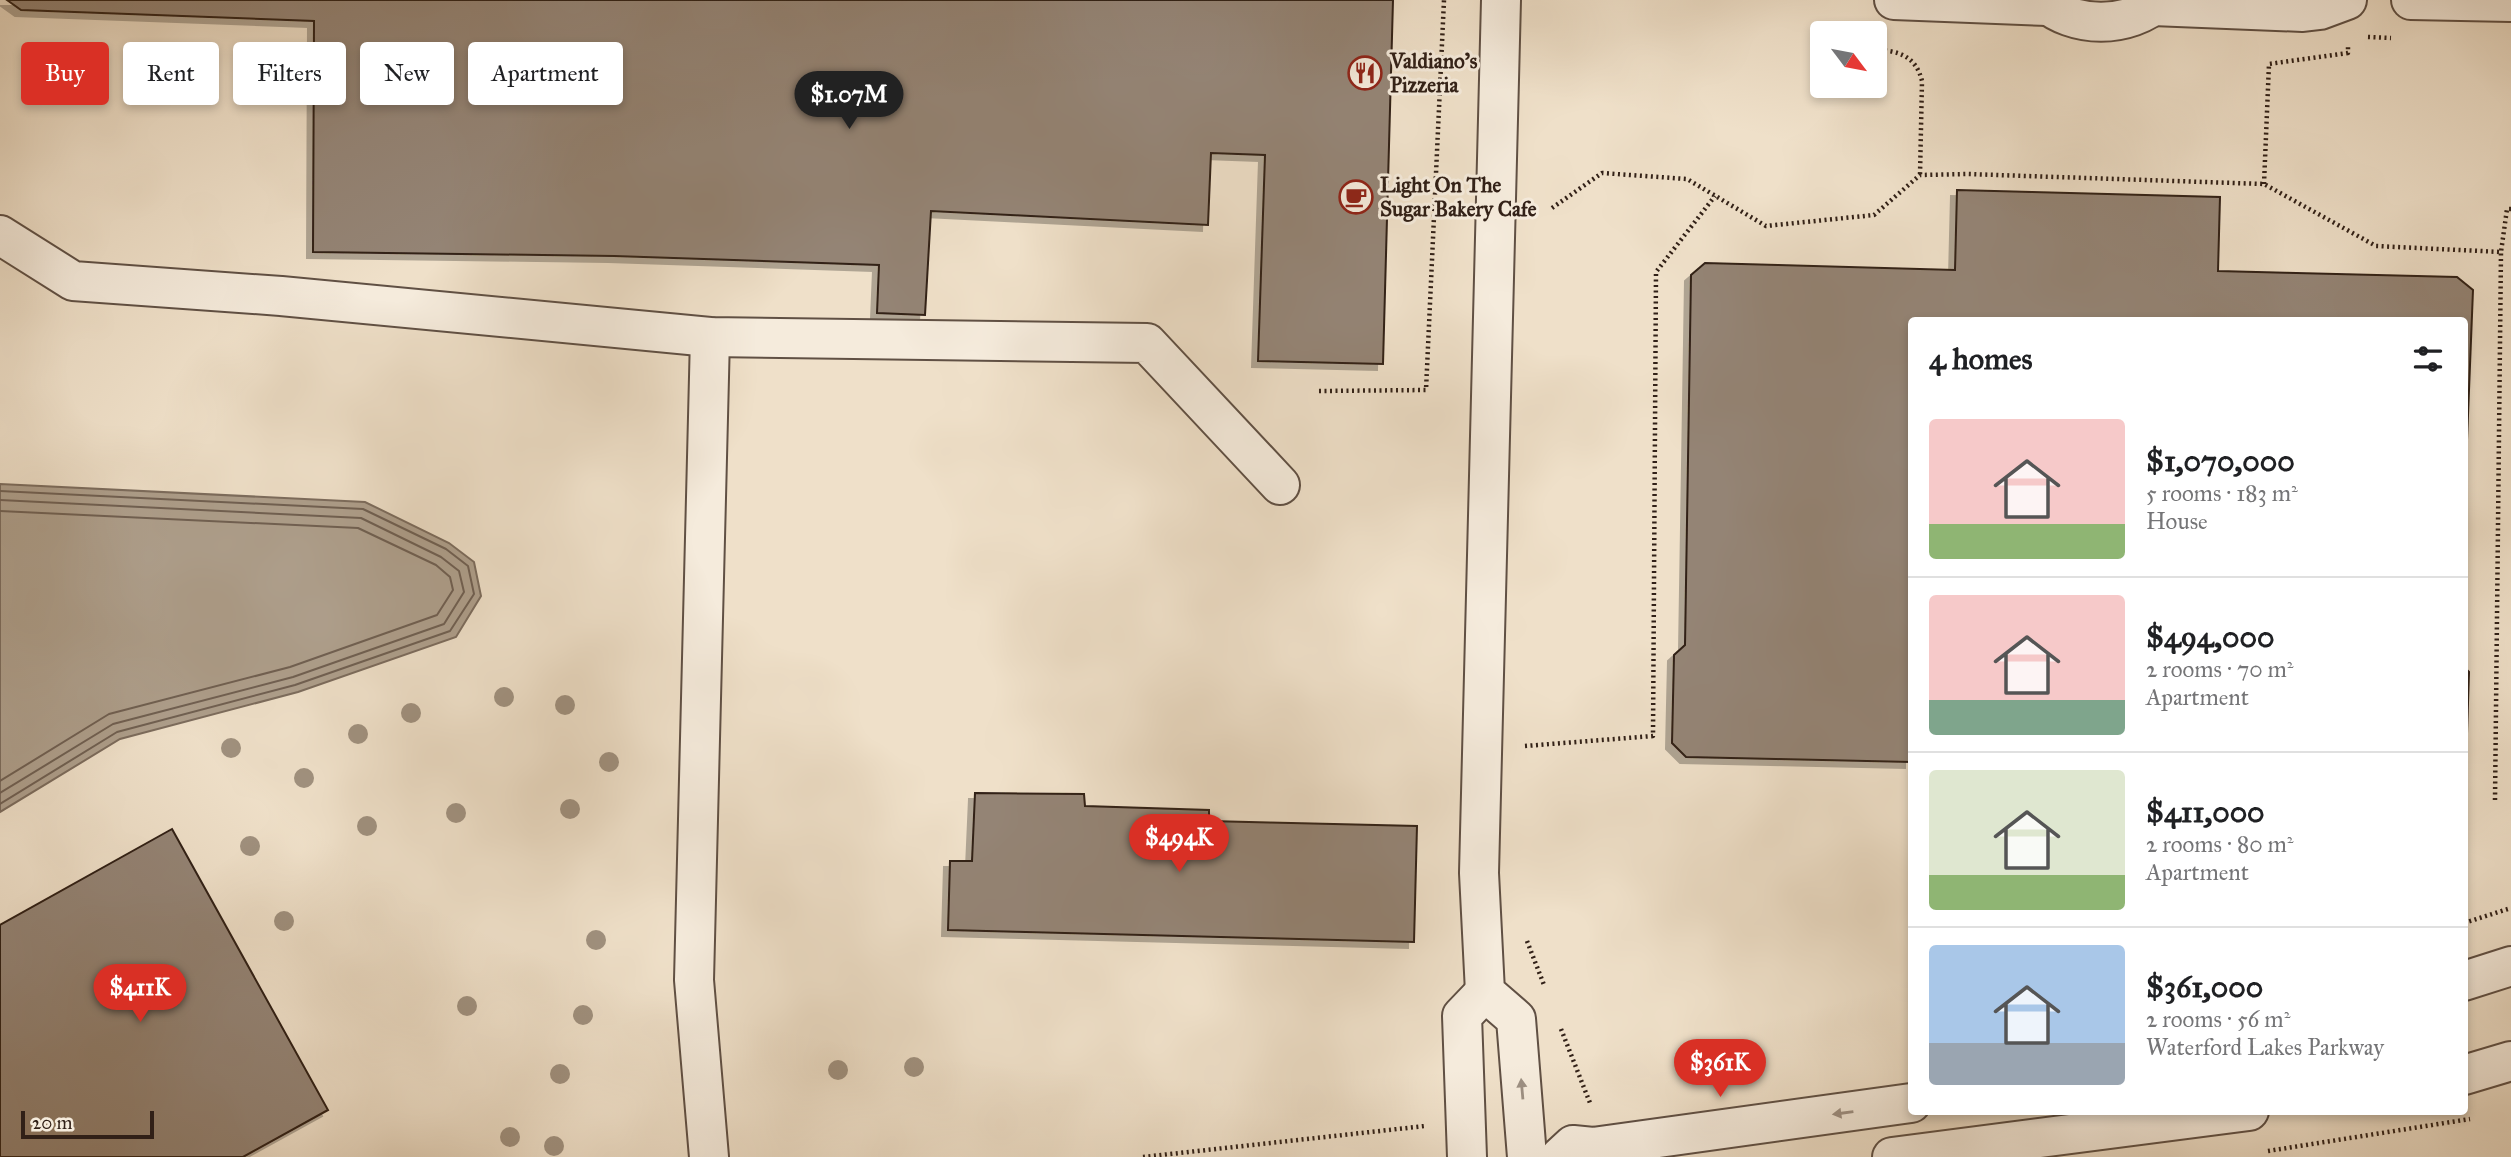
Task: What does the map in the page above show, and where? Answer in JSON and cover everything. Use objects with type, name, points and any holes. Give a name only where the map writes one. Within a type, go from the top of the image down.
[{"type":"street","points":[[1501,0],[1479,873],[1485,992],[1516,1019],[1527,1157]]},
{"type":"street","points":[[1894,0],[2045,3],[2073,18],[2101,23],[2128,18],[2157,3],[2303,12],[2320,10],[2348,18]]},
{"type":"street","points":[[2411,0],[2511,2]]},
{"type":"street","points":[[0,234],[72,281],[281,296],[710,337],[1147,343],[1279,485]]},
{"type":"street","points":[[709,1157],[694,980],[710,337]]},
{"type":"street","points":[[2468,980],[2511,966]]},
{"type":"street","points":[[1467,1157],[1462,1016],[1485,992]]},
{"type":"street","points":[[2468,1074],[2511,1061]]},
{"type":"street","points":[[1560,1157],[1573,1145],[1594,1147],[1908,1103]]},
{"type":"street","points":[[1892,1157],[2218,1115]]},
{"type":"path","points":[[1319,391],[1426,390],[1444,0]]},
{"type":"path","points":[[2264,184],[2269,64],[2348,53],[2348,18]]},
{"type":"path","points":[[1887,51],[1902,53],[1920,72],[1920,175]]},
{"type":"path","points":[[1552,208],[1602,173],[1688,179],[1766,226],[1874,215],[1920,175],[1968,174],[2264,184],[2376,246],[2501,252]]},
{"type":"path","points":[[1525,759],[1525,746],[1653,736],[1656,272],[1715,196]]},
{"type":"path","points":[[2495,800],[2501,252],[2507,209],[2511,209]]},
{"type":"path","points":[[2468,922],[2511,908]]},
{"type":"path","points":[[1524,933],[1545,986]]},
{"type":"path","points":[[1560,1025],[1590,1103]]},
{"type":"path","points":[[2259,1152],[2481,1116]]},
{"type":"water","points":[[0,484],[365,502],[449,543],[474,562],[481,596],[456,637],[298,692],[120,739],[0,812]]},
{"type":"building","points":[[7,0],[1393,0],[1383,364],[1258,361],[1265,155],[1211,153],[1208,225],[931,211],[925,315],[877,313],[879,265],[614,256],[313,252],[314,105],[346,105],[346,42],[314,42],[314,21],[21,10]]},
{"type":"building","points":[[1957,190],[2220,197],[2218,271],[2457,277],[2473,290],[2468,415],[2468,317],[1908,317],[1908,762],[1686,757],[1672,743],[1674,655],[1685,645],[1691,275],[1705,263],[1955,270]]},
{"type":"building","points":[[975,793],[1084,794],[1085,806],[1209,810],[1209,821],[1417,826],[1414,942],[948,930],[950,861],[972,861]]},
{"type":"building","points":[[172,829],[328,1110],[243,1157],[0,1157],[0,925]]},
{"type":"place","name":"Valdiano's Pizzeria","points":[[1365,73]]},
{"type":"place","name":"Light On The Sugar Bakery Cafe","points":[[1356,197]]}]
